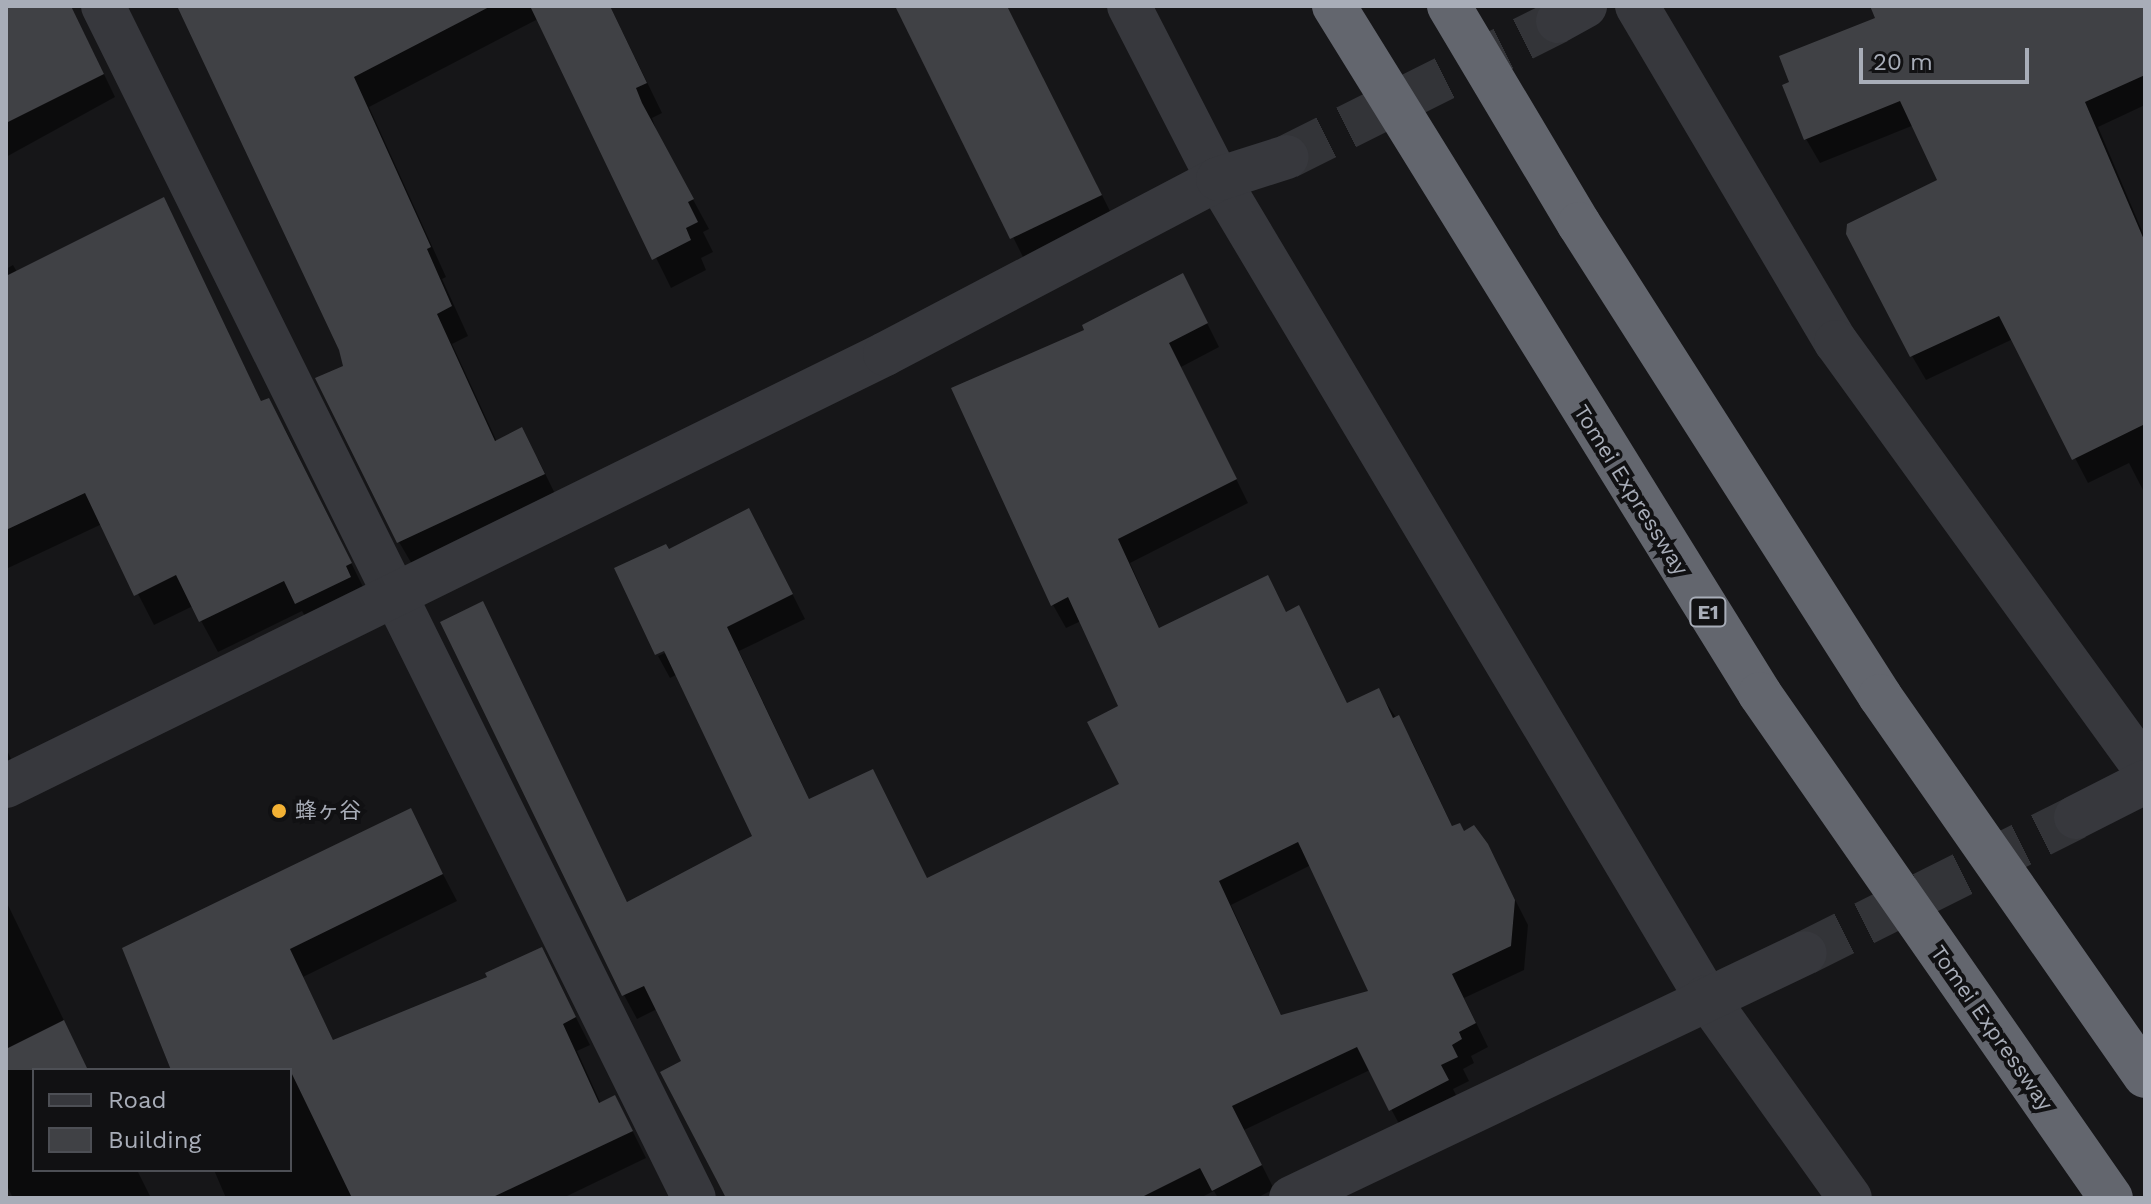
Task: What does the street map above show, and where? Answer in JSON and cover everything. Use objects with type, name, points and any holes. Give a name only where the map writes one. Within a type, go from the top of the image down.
[{"type":"highway","name":"Tomei Expressway","points":[[1334,6],[1760,694],[2111,1198]]},
{"type":"highway","points":[[1449,6],[1579,224],[1880,696],[2145,1076]]},
{"type":"street","points":[[103,6],[694,1198]]},
{"type":"street","points":[[1129,6],[1218,179],[1706,997],[1850,1198]]},
{"type":"street","points":[[1637,6],[1836,342],[2145,769]]},
{"type":"street","points":[[6,786],[395,598],[885,354],[1218,179],[1287,157]]},
{"type":"street","points":[[2076,817],[2145,782]]},
{"type":"street","points":[[1291,1198],[1706,997],[1805,953]]},
{"type":"building","points":[[6,6],[71,6],[104,74],[6,123]]},
{"type":"building","points":[[177,6],[491,6],[354,77],[431,247],[427,249],[452,306],[437,314],[495,441],[522,427],[545,474],[397,543],[315,378],[343,366],[339,350]]},
{"type":"building","points":[[530,6],[610,6],[647,83],[636,88],[642,103],[694,199],[688,202],[698,222],[686,228],[691,240],[652,260]]},
{"type":"building","points":[[895,6],[1007,6],[1102,195],[1010,239]]},
{"type":"building","points":[[1870,6],[2145,6],[2145,75],[2085,102],[2145,242],[2145,424],[2072,460],[1999,316],[1910,357],[1846,234],[1847,224],[1937,180],[1900,101],[1804,140],[1782,85],[1789,82],[1779,56],[1875,18]]},
{"type":"building","points":[[164,197],[261,401],[269,398],[352,563],[346,566],[351,577],[295,604],[284,581],[199,622],[176,575],[134,596],[85,493],[6,530],[6,276]]},
{"type":"building","points":[[1183,273],[1208,323],[1169,343],[1237,479],[1118,539],[1159,628],[1268,575],[1286,612],[1299,605],[1347,703],[1379,688],[1393,718],[1399,715],[1452,826],[1460,823],[1464,831],[1474,825],[1488,844],[1515,900],[1511,946],[1452,974],[1476,1023],[1459,1032],[1462,1039],[1452,1045],[1458,1057],[1441,1065],[1449,1080],[1389,1111],[1357,1047],[1232,1106],[1262,1165],[1212,1191],[1200,1168],[1140,1198],[726,1198],[660,1072],[681,1061],[644,986],[622,996],[440,622],[483,601],[627,902],[752,836],[664,651],[655,655],[614,568],[666,544],[669,549],[749,508],[793,594],[727,627],[809,799],[873,769],[927,878],[1119,784],[1087,722],[1118,706],[1068,597],[1051,606],[951,388],[1084,330],[1082,325]],"holes":[[[1298,842],[1368,991],[1281,1015],[1219,881]]]},
{"type":"building","points":[[411,808],[443,874],[290,949],[333,1040],[487,977],[485,973],[542,947],[576,1017],[563,1024],[599,1103],[615,1095],[633,1131],[491,1198],[352,1198],[292,1074],[292,1068],[170,1068],[122,948]]},
{"type":"building","points":[[64,1020],[87,1068],[6,1070],[6,1049]]},
{"type":"tunnel","points":[[1287,157],[1558,21]]},
{"type":"tunnel","points":[[1805,953],[2076,817]]},
{"type":"place","name":"蜂ヶ谷","points":[[279,811]]}]
